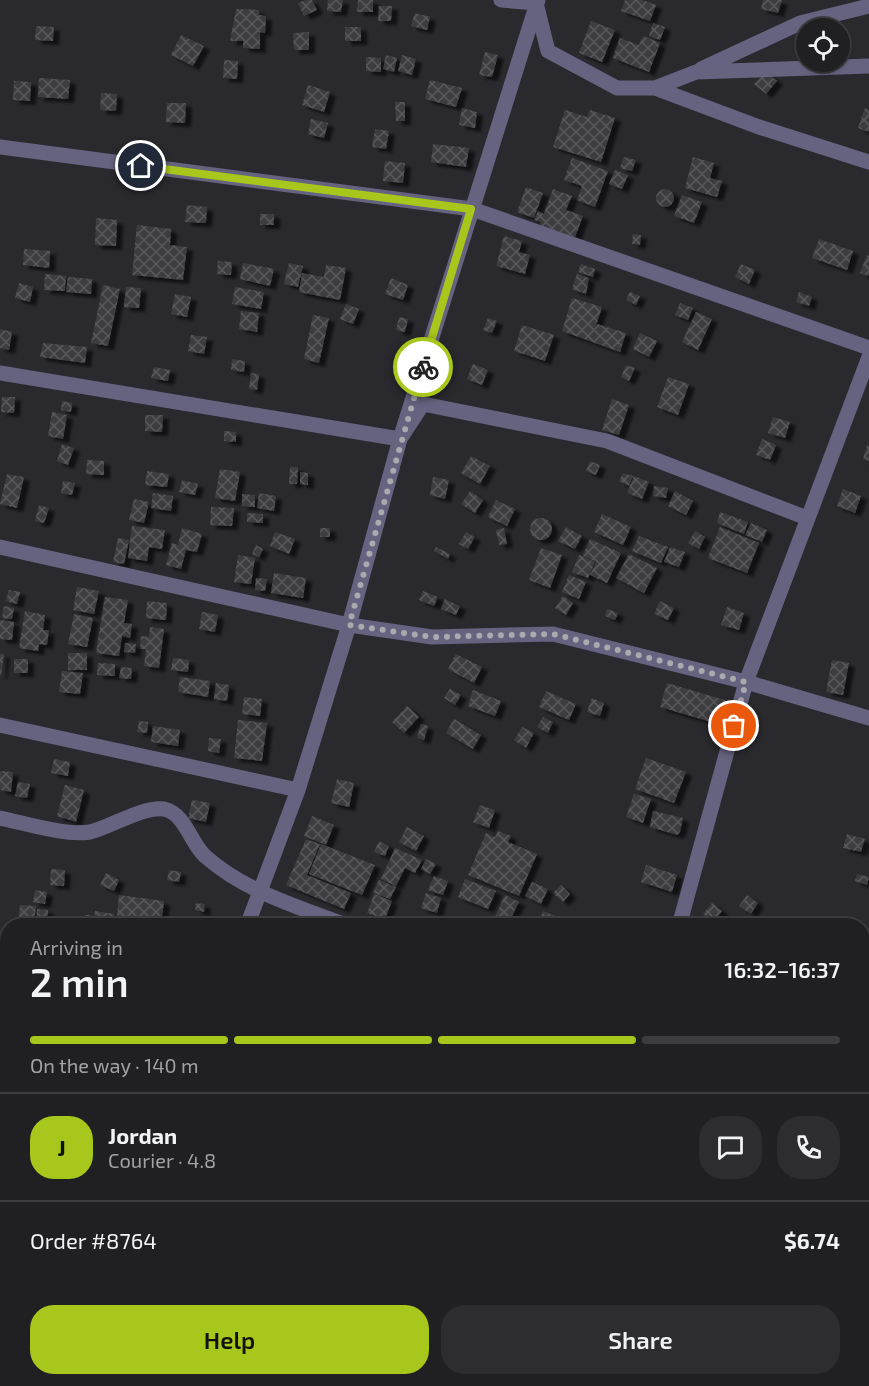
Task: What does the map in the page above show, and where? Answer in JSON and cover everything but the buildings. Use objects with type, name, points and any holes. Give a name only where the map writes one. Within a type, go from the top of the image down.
[{"type":"street","points":[[501,0],[537,2]]},
{"type":"street","points":[[537,2],[548,51],[617,88],[655,88],[759,127],[869,162]]},
{"type":"street","points":[[250,918],[298,790],[349,625],[400,439],[537,2]]},
{"type":"street","points":[[655,88],[696,72],[800,23],[869,6]]},
{"type":"street","points":[[696,72],[869,66]]},
{"type":"street","points":[[0,147],[471,209],[869,348]]},
{"type":"street","points":[[681,918],[746,682],[869,357]]},
{"type":"street","points":[[0,373],[400,439]]},
{"type":"street","points":[[400,439],[423,404],[607,441],[807,518]]},
{"type":"street","points":[[0,547],[349,625],[432,637],[553,634],[746,682],[869,718]]},
{"type":"street","points":[[0,725],[298,790]]},
{"type":"street","points":[[0,818],[77,833],[164,809],[178,818],[204,855],[259,892],[327,918]]},
{"type":"way so far","points":[[423,367],[400,439],[349,625],[432,637],[553,634],[746,682],[734,726]]},
{"type":"route","points":[[141,166],[471,209],[423,367]]}]
